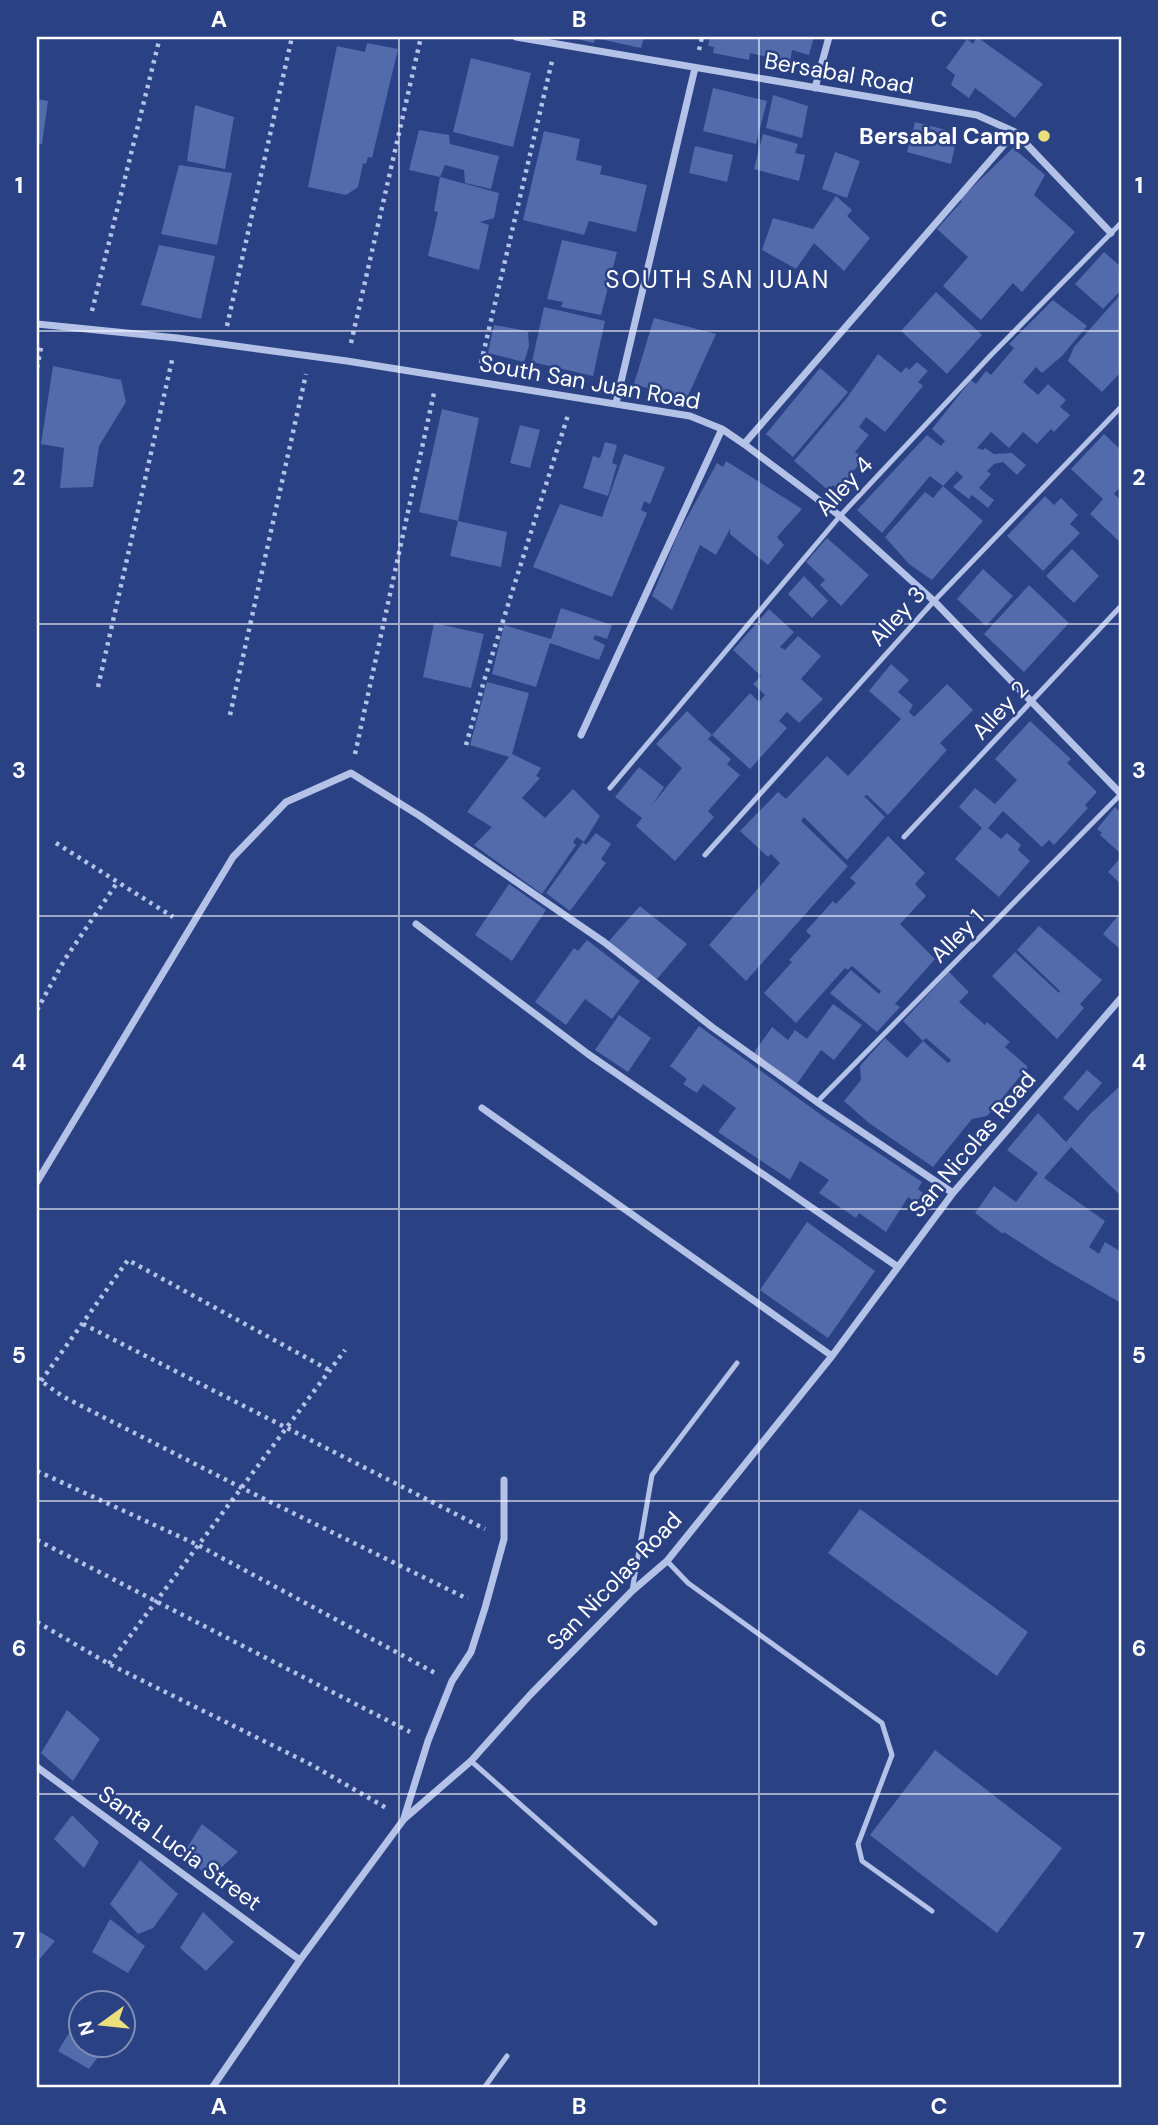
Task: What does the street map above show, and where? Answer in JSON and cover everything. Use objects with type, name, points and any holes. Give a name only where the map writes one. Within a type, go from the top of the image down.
[{"type":"street","name":"Bersabal Road","points":[[516,37],[977,115],[1015,132],[1111,233]]},
{"type":"street","points":[[814,88],[829,37]]},
{"type":"street","points":[[616,403],[695,68]]},
{"type":"street","points":[[744,444],[1015,132]]},
{"type":"street","name":"South San Juan Road","points":[[37,324],[177,338],[347,360],[690,416],[722,429],[840,516],[934,601],[1034,701],[1121,794]]},
{"type":"street","points":[[581,735],[722,429]]},
{"type":"street","points":[[37,1182],[233,857],[286,802],[351,773],[420,816],[604,942],[712,1027],[817,1102],[953,1193]]},
{"type":"street","points":[[416,924],[588,1054],[898,1267]]},
{"type":"street","name":"San Nicolas Road","points":[[212,2088],[300,1960],[404,1819],[471,1761],[632,1591],[667,1561],[832,1356],[953,1193],[1121,998]]},
{"type":"street","points":[[482,1108],[832,1356]]},
{"type":"street","points":[[404,1819],[428,1741],[452,1681],[471,1652],[485,1608],[504,1539],[504,1480]]},
{"type":"street","name":"Santa Lucia Street","points":[[37,1766],[300,1960]]},
{"type":"lane","name":"Alley 4","points":[[610,788],[840,516],[990,356],[1121,223]]},
{"type":"lane","name":"Alley 3","points":[[705,855],[934,601],[1121,407]]},
{"type":"lane","name":"Alley 2","points":[[904,837],[1121,606]]},
{"type":"lane","name":"Alley 1","points":[[817,1102],[1121,794]]},
{"type":"lane","points":[[632,1591],[652,1475],[737,1363]]},
{"type":"lane","points":[[667,1561],[688,1583],[882,1723],[892,1755],[858,1844],[862,1861],[932,1911]]},
{"type":"lane","points":[[471,1761],[655,1923]]},
{"type":"lane","points":[[484,2088],[507,2056]]},
{"type":"path","points":[[88,328],[160,37]]},
{"type":"path","points":[[223,344],[292,37]]},
{"type":"path","points":[[347,360],[421,37]]},
{"type":"path","points":[[477,381],[557,43]]},
{"type":"path","points":[[98,687],[177,338]]},
{"type":"path","points":[[230,715],[310,356]]},
{"type":"path","points":[[351,773],[437,375]]},
{"type":"path","points":[[466,745],[574,398]]},
{"type":"path","points":[[56,843],[192,928]]},
{"type":"path","points":[[37,1010],[65,959],[117,883]]},
{"type":"path","points":[[330,1370],[128,1260],[83,1324],[39,1379],[62,1396],[485,1608]]},
{"type":"path","points":[[83,1324],[504,1539]]},
{"type":"path","points":[[109,1664],[345,1350]]},
{"type":"path","points":[[37,1471],[198,1545],[452,1681]]},
{"type":"path","points":[[37,1540],[428,1741]]},
{"type":"path","points":[[37,1622],[109,1664],[310,1764],[404,1819]]},
{"type":"building","points":[[568,37],[644,37],[641,48],[595,38],[594,43]]},
{"type":"building","points":[[710,37],[814,37],[809,55],[792,50],[790,62],[750,53],[749,60],[713,53],[714,47],[708,46]]},
{"type":"building","points":[[977,37],[1043,84],[1015,118],[975,88],[969,98],[951,85],[955,75],[946,68],[967,39],[973,44]]},
{"type":"building","points":[[367,43],[398,49],[372,158],[368,157],[366,164],[363,163],[358,187],[346,195],[308,187],[337,46],[365,52]]},
{"type":"building","points":[[471,58],[531,73],[513,147],[453,132]]},
{"type":"building","points":[[713,88],[767,101],[756,144],[703,131]]},
{"type":"building","points":[[773,95],[808,106],[802,138],[766,128]]},
{"type":"building","points":[[37,99],[48,101],[42,144],[37,143]]},
{"type":"building","points":[[195,105],[234,117],[225,169],[187,161]]},
{"type":"building","points":[[915,122],[958,133],[951,164],[907,152]]},
{"type":"building","points":[[419,130],[449,135],[450,144],[499,156],[491,189],[465,183],[464,170],[445,165],[440,177],[409,170]]},
{"type":"building","points":[[544,131],[580,139],[576,160],[602,166],[600,174],[647,185],[636,232],[589,221],[584,235],[523,220]]},
{"type":"building","points":[[763,134],[798,144],[795,153],[805,155],[799,181],[754,169]]},
{"type":"building","points":[[695,146],[733,155],[727,182],[689,173]]},
{"type":"building","points":[[1013,148],[1045,175],[1034,195],[1075,232],[1022,292],[1013,283],[981,320],[943,286],[968,257],[937,229],[962,201],[959,200]]},
{"type":"building","points":[[835,152],[860,161],[847,198],[822,189]]},
{"type":"building","points":[[179,165],[232,173],[217,245],[161,234]]},
{"type":"building","points":[[440,177],[499,193],[494,218],[480,222],[489,225],[479,270],[428,256],[438,212],[434,211]]},
{"type":"building","points":[[836,196],[852,210],[847,216],[870,238],[844,271],[814,243],[796,269],[762,250],[773,218],[813,229]]},
{"type":"building","points":[[562,240],[617,252],[601,315],[561,307],[563,302],[547,299]]},
{"type":"building","points":[[159,245],[215,256],[201,319],[141,305]]},
{"type":"building","points":[[1104,252],[1121,267],[1121,290],[1103,309],[1075,284]]},
{"type":"building","points":[[936,292],[982,335],[947,374],[901,331]]},
{"type":"building","points":[[1121,294],[1121,372],[1102,392],[1068,361],[1074,347]]},
{"type":"building","points":[[1053,300],[1087,326],[1062,356],[1042,373],[1036,367],[1023,382],[1038,395],[1048,384],[1066,400],[1060,407],[1070,415],[1054,432],[1051,429],[1037,444],[1023,432],[1009,448],[991,432],[977,448],[985,448],[994,454],[1012,453],[1026,465],[1017,475],[1003,462],[994,464],[987,471],[991,474],[979,488],[994,500],[988,508],[972,495],[969,499],[953,487],[963,477],[957,471],[943,486],[930,476],[882,533],[857,510],[927,435],[941,446],[945,441],[932,429],[971,380],[976,384],[986,371],[991,375],[1014,348],[1009,344]]},
{"type":"building","points":[[544,307],[605,321],[593,376],[532,362]]},
{"type":"building","points":[[654,318],[716,334],[686,400],[634,384]]},
{"type":"building","points":[[494,325],[528,331],[529,346],[524,362],[488,353]]},
{"type":"building","points":[[878,354],[901,373],[906,367],[909,370],[917,362],[928,371],[918,382],[923,386],[885,432],[866,417],[859,427],[869,435],[855,452],[864,458],[838,490],[833,485],[828,490],[794,461],[846,399]]},
{"type":"building","points":[[53,366],[121,380],[126,402],[99,446],[93,487],[60,488],[64,448],[41,444]]},
{"type":"building","points":[[820,368],[848,392],[793,457],[766,434]]},
{"type":"building","points":[[442,409],[479,418],[458,521],[419,512]]},
{"type":"building","points":[[520,425],[540,430],[530,468],[510,463]]},
{"type":"building","points":[[1104,434],[1121,450],[1121,486],[1114,494],[1121,500],[1121,543],[1090,514],[1103,499],[1071,469]]},
{"type":"building","points":[[605,442],[617,445],[612,463],[617,465],[608,496],[583,488],[593,456],[600,458]]},
{"type":"building","points":[[624,454],[665,467],[650,504],[644,501],[641,510],[647,513],[612,597],[533,567],[560,504],[602,517]]},
{"type":"building","points":[[726,461],[802,509],[777,537],[784,545],[768,565],[730,534],[730,529],[716,555],[700,545],[672,610],[652,596],[678,534],[717,463],[723,467]]},
{"type":"building","points":[[943,486],[983,521],[932,580],[909,564],[885,537],[925,492],[933,498]]},
{"type":"building","points":[[1045,496],[1054,505],[1061,498],[1078,515],[1070,524],[1080,533],[1043,571],[1007,536]]},
{"type":"building","points":[[458,521],[507,532],[501,567],[450,556]]},
{"type":"building","points":[[827,538],[869,575],[841,606],[820,585],[825,580],[806,562]]},
{"type":"building","points":[[1072,549],[1099,576],[1074,603],[1046,576]]},
{"type":"building","points":[[983,569],[1013,596],[986,626],[957,599]]},
{"type":"building","points":[[804,576],[828,601],[812,618],[788,594]]},
{"type":"building","points":[[1029,585],[1069,623],[1024,672],[984,634]]},
{"type":"building","points":[[561,608],[612,625],[607,639],[595,635],[593,639],[605,645],[599,660],[550,643],[536,687],[492,674],[504,625],[551,639]]},
{"type":"building","points":[[769,609],[794,632],[780,647],[785,650],[798,636],[821,656],[801,679],[823,699],[799,723],[787,712],[779,721],[787,728],[750,769],[712,735],[750,693],[759,702],[765,695],[753,684],[761,676],[733,650]]},
{"type":"building","points":[[434,623],[484,634],[471,688],[423,677]]},
{"type":"building","points":[[891,664],[909,680],[898,692],[913,705],[909,712],[914,717],[947,684],[973,710],[940,743],[947,750],[888,815],[867,795],[864,796],[885,817],[847,860],[804,817],[801,821],[848,866],[746,981],[709,945],[780,863],[771,854],[768,857],[740,831],[778,792],[786,799],[827,756],[848,776],[901,719],[869,691]]},
{"type":"building","points":[[487,682],[529,693],[512,754],[541,768],[536,776],[540,778],[522,798],[545,818],[573,789],[600,816],[584,842],[577,837],[573,842],[576,845],[542,894],[474,845],[492,827],[467,812],[509,757],[470,745]]},
{"type":"building","points":[[687,711],[712,735],[708,739],[731,759],[727,764],[740,775],[708,811],[714,817],[675,861],[636,826],[642,818],[615,797],[639,767],[664,787],[652,805],[682,768],[656,744]]},
{"type":"building","points":[[1030,721],[1071,759],[1067,763],[1097,792],[1085,805],[1088,808],[1054,845],[1049,840],[1042,847],[1003,811],[988,828],[1001,839],[1007,833],[1021,845],[1018,850],[1030,861],[999,897],[955,859],[982,828],[959,807],[975,788],[995,804],[1017,780],[995,759]]},
{"type":"building","points":[[1115,807],[1121,813],[1121,854],[1097,829]]},
{"type":"building","points":[[596,833],[611,844],[601,859],[606,863],[570,911],[546,893],[583,842],[586,845]]},
{"type":"building","points":[[888,836],[925,873],[915,884],[926,896],[900,924],[935,959],[895,1004],[900,1007],[877,1032],[830,993],[851,970],[879,994],[881,991],[852,966],[848,970],[845,968],[796,1023],[764,993],[811,936],[806,931],[833,901],[836,904],[856,883],[850,878]]},
{"type":"building","points":[[1121,857],[1121,884],[1108,872]]},
{"type":"building","points":[[509,884],[546,910],[512,961],[475,935]]},
{"type":"building","points":[[640,906],[687,944],[656,980],[608,942]]},
{"type":"building","points":[[1121,912],[1121,950],[1103,934]]},
{"type":"building","points":[[1039,926],[1102,980],[1080,1004],[1084,1008],[1057,1039],[992,976],[1015,952],[1059,993],[1060,991],[1017,950]]},
{"type":"building","points":[[587,940],[640,981],[612,1019],[585,999],[566,1025],[535,1002],[574,948],[578,951]]},
{"type":"building","points":[[949,972],[969,992],[959,1002],[1010,1042],[1005,1047],[1028,1067],[987,1116],[972,1119],[933,1167],[869,1123],[844,1101],[861,1080],[860,1066],[885,1038],[907,1058],[923,1041],[903,1021]],"holes":[[[926,1038],[951,1060],[948,1063],[923,1041]]]},
{"type":"building","points":[[833,1004],[862,1025],[834,1060],[821,1050],[796,1085],[753,1054],[772,1027],[788,1040],[795,1030],[807,1039]]},
{"type":"building","points":[[619,1015],[651,1038],[628,1072],[595,1050]]},
{"type":"building","points":[[699,1026],[824,1117],[922,1182],[918,1189],[923,1193],[916,1203],[908,1197],[886,1232],[859,1213],[856,1218],[819,1193],[829,1180],[800,1161],[790,1180],[718,1132],[736,1108],[703,1084],[697,1093],[683,1084],[687,1079],[670,1066]]},
{"type":"building","points":[[1087,1070],[1102,1083],[1078,1111],[1063,1098]]},
{"type":"building","points":[[1121,1085],[1121,1196],[1071,1147],[1044,1178],[1105,1221],[1089,1247],[1099,1254],[1105,1242],[1121,1252],[1121,1303],[1004,1232],[1003,1234],[975,1213],[994,1186],[1016,1202],[1038,1173],[1007,1150],[1038,1113],[1066,1142],[1090,1114]]},
{"type":"building","points":[[807,1222],[875,1271],[828,1338],[760,1290]]},
{"type":"building","points":[[860,1509],[1028,1632],[997,1676],[828,1553]]},
{"type":"building","points":[[67,1710],[100,1739],[73,1781],[41,1753]]},
{"type":"building","points":[[935,1750],[1062,1848],[997,1933],[870,1835]]},
{"type":"building","points":[[72,1815],[99,1842],[84,1868],[54,1839]]},
{"type":"building","points":[[202,1824],[238,1852],[210,1878],[183,1854]]},
{"type":"building","points":[[140,1860],[178,1894],[153,1928],[138,1934],[110,1904]]},
{"type":"building","points":[[203,1912],[234,1942],[206,1971],[180,1948]]},
{"type":"building","points":[[110,1919],[145,1946],[128,1973],[92,1952]]},
{"type":"building","points":[[37,1930],[55,1941],[37,1962]]},
{"type":"building","points":[[66,2038],[66,2056],[58,2051]]},
{"type":"building","points":[[70,2058],[97,2058],[89,2069]]},
{"type":"place","name":"Bersabal Camp","points":[[1044,136]]},
{"type":"district","name":"SOUTH SAN JUAN","points":[[718,279]]}]
